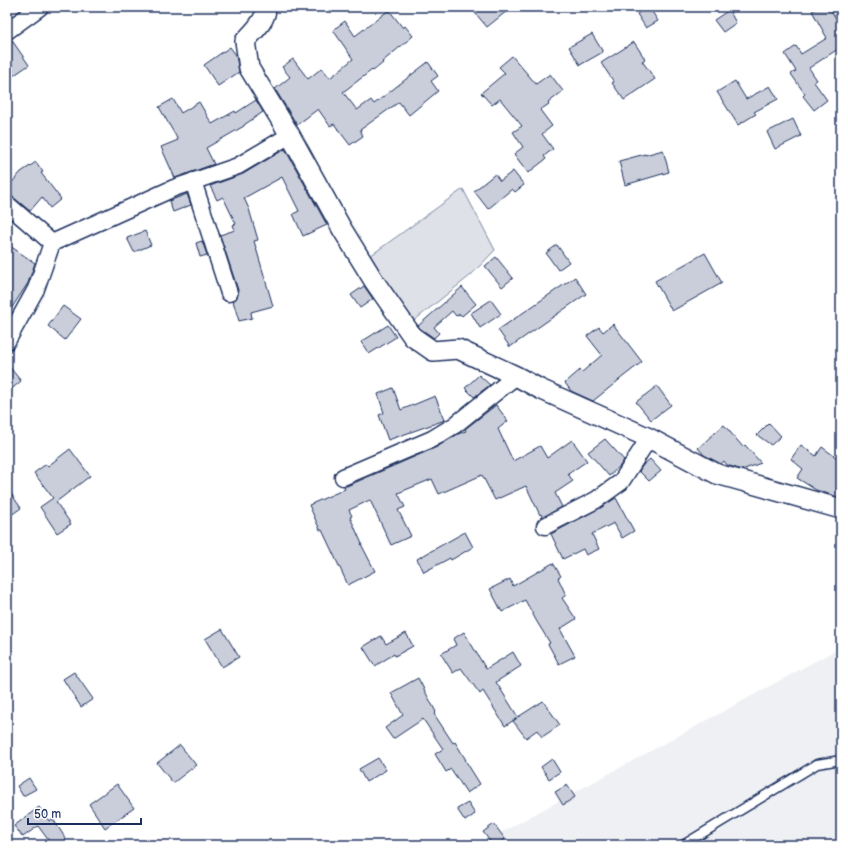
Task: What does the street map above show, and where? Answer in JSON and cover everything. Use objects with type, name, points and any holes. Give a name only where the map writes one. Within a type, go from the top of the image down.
[{"type":"street","points":[[7,31],[40,7]]},
{"type":"street","points":[[266,7],[267,13],[257,28],[245,41],[250,68],[290,135],[342,229],[374,281],[413,337],[432,351],[458,349],[547,392],[649,438],[717,474],[841,509]]},
{"type":"street","points":[[7,341],[36,289],[52,243],[174,188],[238,166],[290,135]]},
{"type":"street","points":[[192,181],[228,293]]},
{"type":"street","points":[[7,204],[52,243]]},
{"type":"street","points":[[343,477],[432,440],[455,425],[516,376]]},
{"type":"street","points":[[545,526],[596,500],[621,482],[649,438]]},
{"type":"lane","points":[[683,845],[817,764],[841,760]]},
{"type":"shaded area","points":[[463,189],[495,250],[471,275],[411,323],[367,258]]},
{"type":"shaded area","points":[[834,651],[841,656],[841,845],[478,845]]},
{"type":"building","points":[[470,7],[512,7],[487,27]]},
{"type":"building","points":[[649,7],[658,21],[646,28],[637,14]]},
{"type":"building","points":[[818,7],[829,7],[841,27],[841,47],[809,68],[817,80],[814,82],[827,100],[814,110],[803,96],[805,94],[791,74],[796,71],[785,54],[796,46],[801,54],[827,38],[812,11]]},
{"type":"building","points":[[389,10],[403,28],[405,26],[413,36],[373,71],[372,70],[343,92],[357,110],[371,100],[374,104],[428,62],[438,76],[431,81],[438,91],[409,115],[399,102],[360,130],[363,136],[350,145],[334,124],[330,126],[318,109],[297,125],[275,89],[290,77],[282,67],[293,59],[308,79],[322,68],[330,78],[353,59],[333,30],[345,21],[355,36]]},
{"type":"building","points":[[729,10],[736,23],[723,32],[714,20]]},
{"type":"building","points":[[592,34],[603,52],[580,65],[569,47]]},
{"type":"building","points":[[11,39],[29,65],[7,80],[7,40]]},
{"type":"building","points":[[634,42],[645,59],[642,61],[655,79],[624,100],[612,83],[614,82],[601,63]]},
{"type":"building","points":[[230,47],[236,55],[239,72],[218,86],[204,65]]},
{"type":"building","points":[[512,56],[536,84],[550,74],[563,91],[540,110],[552,126],[542,134],[553,149],[544,156],[546,159],[528,173],[514,154],[523,147],[513,132],[522,126],[500,99],[492,105],[481,93],[505,73],[499,67]]},
{"type":"building","points":[[735,81],[746,99],[770,86],[778,99],[754,112],[756,114],[738,125],[717,92]]},
{"type":"building","points":[[173,99],[181,113],[199,102],[212,124],[235,111],[236,113],[256,100],[263,112],[244,126],[206,148],[214,164],[175,178],[161,147],[178,140],[159,107]]},
{"type":"building","points":[[793,119],[801,136],[775,149],[767,132]]},
{"type":"building","points":[[285,149],[327,225],[303,236],[293,214],[299,211],[282,177],[244,198],[249,209],[258,240],[254,241],[273,306],[251,312],[252,318],[239,321],[233,301],[238,295],[238,290],[220,235],[235,230],[233,225],[236,224],[223,197],[217,200],[210,186],[243,174]]},
{"type":"building","points":[[663,150],[669,172],[625,185],[619,161]]},
{"type":"building","points":[[36,162],[43,172],[41,173],[61,199],[50,208],[42,197],[30,211],[13,197],[7,195],[7,188],[21,172]]},
{"type":"building","points":[[513,171],[524,185],[515,192],[512,189],[488,209],[474,191],[495,174],[500,181]]},
{"type":"building","points":[[187,194],[191,205],[173,212],[169,201]]},
{"type":"building","points":[[145,231],[151,245],[134,252],[127,238]]},
{"type":"building","points":[[202,241],[207,255],[200,257],[196,243]]},
{"type":"building","points":[[7,244],[35,263],[28,283],[7,315]]},
{"type":"building","points":[[557,245],[569,262],[558,270],[546,253]]},
{"type":"building","points":[[705,253],[722,283],[672,311],[655,281]]},
{"type":"building","points":[[496,257],[513,278],[502,287],[485,266]]},
{"type":"building","points":[[575,277],[586,294],[510,347],[498,330]]},
{"type":"building","points":[[364,286],[373,299],[360,308],[351,295]]},
{"type":"building","points":[[462,287],[476,304],[462,316],[460,314],[456,316],[452,311],[434,327],[439,333],[434,338],[418,326]]},
{"type":"building","points":[[491,300],[501,314],[480,328],[471,313]]},
{"type":"building","points":[[63,306],[81,319],[65,340],[48,326]]},
{"type":"building","points":[[613,324],[642,362],[593,401],[571,391],[565,383],[580,370],[582,372],[602,355],[587,336],[599,327],[603,332]]},
{"type":"building","points":[[388,325],[396,337],[369,354],[361,342]]},
{"type":"building","points":[[7,364],[21,381],[7,393]]},
{"type":"building","points":[[479,375],[490,385],[474,397],[465,388]]},
{"type":"building","points":[[657,386],[671,405],[651,420],[636,402]]},
{"type":"building","points":[[393,388],[401,410],[435,396],[445,420],[388,440],[379,415],[384,413],[378,394]]},
{"type":"building","points":[[496,405],[508,421],[498,429],[513,461],[540,446],[547,458],[572,440],[587,461],[568,474],[573,481],[555,493],[562,507],[543,517],[541,514],[540,515],[526,486],[495,500],[482,475],[439,494],[432,479],[398,493],[405,507],[398,510],[411,536],[391,545],[370,500],[349,510],[352,516],[350,517],[361,544],[375,571],[348,585],[309,505],[345,489],[344,486],[437,447],[458,434],[466,431],[465,429]]},
{"type":"building","points":[[769,423],[781,436],[771,445],[757,435]]},
{"type":"building","points":[[724,425],[743,447],[745,445],[761,463],[742,470],[727,465],[724,461],[721,464],[704,455],[698,448]]},
{"type":"building","points":[[605,439],[624,460],[609,476],[588,452]]},
{"type":"building","points":[[801,445],[816,456],[822,447],[841,461],[841,498],[816,490],[797,478],[803,469],[791,459]]},
{"type":"building","points":[[70,449],[90,476],[56,502],[71,524],[57,533],[40,507],[53,498],[34,473],[46,464],[48,466]]},
{"type":"building","points":[[650,459],[661,471],[649,481],[639,471]]},
{"type":"building","points":[[7,488],[21,508],[7,518]]},
{"type":"building","points":[[616,498],[634,531],[622,538],[614,523],[592,534],[599,549],[586,555],[583,549],[563,559],[551,534]]},
{"type":"building","points":[[465,532],[473,547],[451,560],[450,558],[424,572],[417,559]]},
{"type":"building","points":[[553,563],[561,576],[558,578],[566,595],[562,598],[576,619],[560,629],[575,656],[559,664],[548,644],[550,643],[525,600],[502,612],[490,589],[510,579],[513,586]]},
{"type":"building","points":[[222,629],[239,657],[222,667],[205,639]]},
{"type":"building","points":[[464,632],[486,669],[513,652],[521,666],[496,682],[518,717],[543,701],[560,725],[542,737],[537,730],[526,738],[513,721],[517,718],[505,726],[483,691],[480,694],[461,668],[453,673],[441,654],[456,645],[453,639]]},
{"type":"building","points":[[406,633],[413,646],[395,656],[394,654],[375,666],[363,647],[381,636],[386,644]]},
{"type":"building","points":[[74,672],[93,699],[81,707],[63,679]]},
{"type":"building","points":[[418,678],[436,712],[434,714],[453,743],[455,742],[480,784],[467,793],[451,769],[446,772],[435,754],[443,749],[423,719],[393,739],[385,728],[403,715],[391,693]]},
{"type":"building","points":[[180,745],[196,765],[173,783],[157,763]]},
{"type":"building","points":[[378,758],[386,770],[366,782],[359,769]]},
{"type":"building","points":[[552,759],[560,772],[549,779],[541,767]]},
{"type":"building","points":[[29,778],[36,789],[23,796],[17,786]]},
{"type":"building","points":[[117,784],[134,808],[105,828],[89,804]]},
{"type":"building","points":[[567,785],[575,797],[563,805],[555,792]]},
{"type":"building","points":[[468,803],[475,814],[465,821],[457,809]]},
{"type":"building","points":[[39,807],[49,821],[53,819],[66,839],[64,840],[68,845],[52,845],[38,826],[23,837],[14,826]]},
{"type":"building","points":[[494,824],[505,839],[497,845],[493,845],[483,832]]}]
